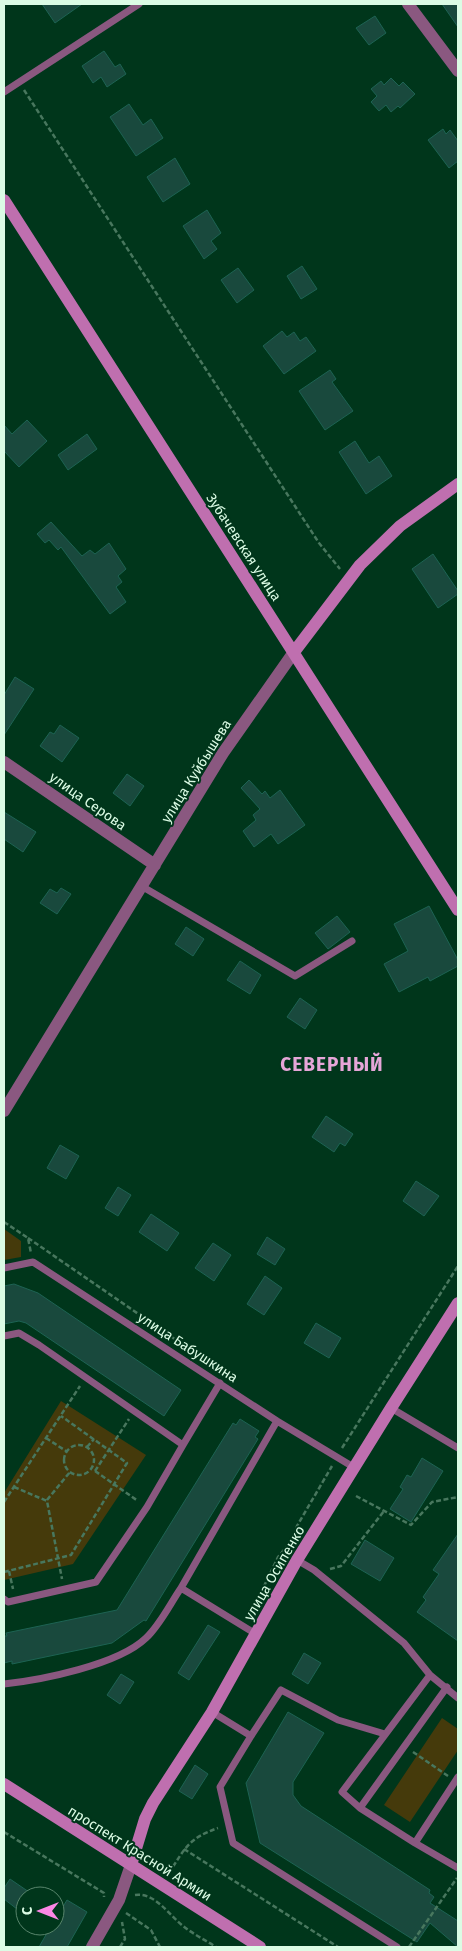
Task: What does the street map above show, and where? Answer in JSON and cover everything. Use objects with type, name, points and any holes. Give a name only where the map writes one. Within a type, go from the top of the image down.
[{"type":"street","points":[[408,4],[458,72]]},
{"type":"street","name":"Зубачевская улица","points":[[4,200],[458,910]]},
{"type":"street","name":"улица Куйбышева","points":[[4,1111],[143,887],[223,753],[294,652],[360,565],[400,526],[458,484]]},
{"type":"street","name":"улица Серова","points":[[4,762],[155,865]]},
{"type":"street","name":"улица Осипенко","points":[[131,1865],[145,1819],[153,1803],[212,1712],[297,1560],[390,1408],[458,1303]]},
{"type":"street","name":"проспект Красной Армии","points":[[4,1784],[260,1947]]},
{"type":"street","points":[[92,1947],[122,1892],[131,1865]]},
{"type":"lane","points":[[4,92],[20,83],[50,60],[139,4]]},
{"type":"lane","points":[[143,887],[295,976],[352,941]]},
{"type":"lane","points":[[4,1268],[33,1262]]},
{"type":"lane","name":"улица Бабушкина","points":[[33,1262],[277,1421],[355,1468]]},
{"type":"lane","points":[[4,1336],[19,1333],[183,1445]]},
{"type":"lane","points":[[4,1600],[8,1602],[96,1582],[148,1507],[220,1384]]},
{"type":"lane","points":[[390,1408],[457,1445]]},
{"type":"lane","points":[[4,1684],[30,1681],[68,1672],[120,1654],[145,1639],[181,1588],[277,1421]]},
{"type":"lane","points":[[297,1560],[319,1574],[404,1643],[430,1675],[447,1687],[458,1698]]},
{"type":"lane","points":[[181,1588],[256,1634]]},
{"type":"lane","points":[[430,1675],[342,1792],[360,1808],[458,1868]]},
{"type":"lane","points":[[360,1808],[447,1687]]},
{"type":"lane","points":[[385,1734],[338,1720],[282,1690],[220,1787],[234,1842],[397,1947]]},
{"type":"lane","points":[[212,1712],[251,1736]]},
{"type":"lane","points":[[415,1842],[457,1779]]},
{"type":"path","points":[[20,83],[320,543],[349,580]]},
{"type":"path","points":[[4,1222],[219,1369]]},
{"type":"path","points":[[28,1238],[33,1262]]},
{"type":"path","points":[[245,1626],[278,1557],[292,1539],[297,1526],[337,1457],[458,1266]]},
{"type":"path","points":[[4,1502],[86,1377]]},
{"type":"path","points":[[95,1471],[134,1412]]},
{"type":"path","points":[[4,1572],[71,1555],[127,1462],[60,1416]]},
{"type":"path","points":[[46,1438],[66,1451]]},
{"type":"path","points":[[88,1447],[94,1438]]},
{"type":"path","points":[[72,1446],[88,1447],[93,1453],[94,1461],[92,1468],[80,1476],[70,1472],[64,1464],[66,1451],[72,1446]]},
{"type":"path","points":[[92,1468],[148,1507]]},
{"type":"path","points":[[64,1590],[47,1500],[70,1472]]},
{"type":"path","points":[[14,1487],[47,1500]]},
{"type":"path","points":[[356,1496],[411,1525],[432,1502],[458,1496]]},
{"type":"path","points":[[319,1574],[341,1566],[384,1511]]},
{"type":"path","points":[[9,1571],[15,1600]]},
{"type":"path","points":[[405,1746],[457,1779]]},
{"type":"path","points":[[153,1900],[184,1850],[195,1837],[215,1829]]},
{"type":"path","points":[[4,1832],[104,1893],[105,1904],[113,1909]]},
{"type":"path","points":[[184,1850],[338,1947]]},
{"type":"path","points":[[409,1947],[458,1877]]},
{"type":"path","points":[[130,1898],[140,1894],[153,1900],[167,1910],[182,1925],[216,1947]]},
{"type":"path","points":[[120,1947],[125,1939],[120,1913],[129,1913],[151,1930],[160,1947]]},
{"type":"shaded area","points":[[4,1229],[21,1241],[21,1257],[4,1260]]},
{"type":"shaded area","points":[[61,1401],[146,1455],[73,1564],[4,1580],[4,1493]]},
{"type":"shaded area","points":[[442,1718],[458,1729],[458,1750],[410,1822],[384,1805]]},
{"type":"building","points":[[42,4],[82,4],[55,23]]},
{"type":"building","points":[[442,4],[458,4],[458,27]]},
{"type":"building","points":[[375,16],[386,33],[369,45],[356,28]]},
{"type":"building","points":[[104,51],[115,67],[120,64],[126,74],[107,87],[101,77],[93,83],[82,66]]},
{"type":"building","points":[[391,78],[399,86],[403,82],[415,94],[400,108],[398,106],[391,112],[386,105],[379,111],[371,102],[377,96],[371,89],[381,81],[384,85]]},
{"type":"building","points":[[129,104],[143,125],[151,119],[163,138],[136,156],[110,117]]},
{"type":"building","points":[[443,129],[446,134],[450,130],[458,141],[458,161],[449,168],[428,140]]},
{"type":"building","points":[[175,158],[190,184],[163,202],[147,177]]},
{"type":"building","points":[[207,210],[221,233],[211,241],[217,249],[204,259],[183,226]]},
{"type":"building","points":[[302,266],[317,289],[301,299],[287,276]]},
{"type":"building","points":[[238,268],[254,290],[237,303],[221,280]]},
{"type":"building","points":[[282,331],[287,337],[294,332],[300,341],[306,337],[316,351],[284,374],[263,346]]},
{"type":"building","points":[[330,370],[336,379],[332,382],[353,411],[325,430],[299,391]]},
{"type":"building","points":[[27,420],[47,441],[19,467],[4,451],[4,425],[12,434]]},
{"type":"building","points":[[87,434],[97,449],[68,470],[58,455]]},
{"type":"building","points":[[355,441],[369,463],[379,456],[392,476],[366,494],[339,452]]},
{"type":"building","points":[[51,522],[82,556],[90,550],[95,554],[109,543],[126,569],[118,576],[122,582],[116,587],[126,602],[110,614],[61,547],[58,550],[49,540],[45,543],[37,534]]},
{"type":"building","points":[[433,554],[458,591],[458,594],[438,608],[412,569]]},
{"type":"building","points":[[15,677],[34,689],[4,735],[4,695]]},
{"type":"building","points":[[60,725],[79,738],[62,762],[40,746],[50,732],[54,734]]},
{"type":"building","points":[[127,774],[144,786],[130,806],[113,793]]},
{"type":"building","points":[[249,780],[262,794],[265,791],[270,798],[280,790],[305,825],[278,844],[271,834],[254,847],[243,831],[256,820],[253,815],[260,809],[241,788]]},
{"type":"building","points":[[4,812],[36,832],[23,852],[4,839]]},
{"type":"building","points":[[61,888],[71,894],[57,914],[40,903],[50,889],[57,893]]},
{"type":"building","points":[[429,906],[458,960],[458,966],[430,981],[428,977],[399,992],[384,964],[408,951],[394,924]]},
{"type":"building","points":[[337,916],[350,932],[328,949],[315,933]]},
{"type":"building","points":[[186,927],[204,939],[193,956],[175,944]]},
{"type":"building","points":[[240,961],[261,975],[250,994],[227,980]]},
{"type":"building","points":[[300,998],[317,1010],[305,1029],[287,1017]]},
{"type":"building","points":[[326,1116],[353,1134],[345,1146],[340,1143],[334,1152],[312,1137]]},
{"type":"building","points":[[60,1145],[79,1156],[66,1179],[47,1168]]},
{"type":"building","points":[[416,1181],[439,1196],[424,1216],[403,1201]]},
{"type":"building","points":[[118,1187],[131,1195],[118,1216],[105,1208]]},
{"type":"building","points":[[151,1214],[179,1233],[167,1251],[139,1232]]},
{"type":"building","points":[[267,1237],[285,1249],[275,1265],[257,1254]]},
{"type":"building","points":[[213,1243],[231,1255],[214,1281],[195,1268]]},
{"type":"building","points":[[265,1276],[282,1288],[264,1315],[247,1304]]},
{"type":"building","points":[[14,1284],[38,1293],[181,1390],[164,1416],[26,1323],[19,1321],[4,1324],[4,1286]]},
{"type":"building","points":[[316,1323],[341,1338],[329,1358],[304,1343]]},
{"type":"building","points":[[240,1419],[259,1431],[255,1437],[258,1439],[146,1621],[144,1620],[112,1643],[12,1664],[12,1661],[4,1663],[4,1636],[7,1636],[6,1633],[117,1610],[233,1423],[236,1425]]},
{"type":"building","points":[[422,1458],[443,1471],[411,1522],[390,1509],[403,1489],[400,1487],[407,1475],[411,1477]]},
{"type":"building","points":[[458,1534],[458,1641],[417,1612],[426,1600],[423,1597],[439,1574],[433,1570]]},
{"type":"building","points":[[365,1540],[394,1558],[380,1581],[351,1564]]},
{"type":"building","points":[[208,1625],[220,1632],[189,1680],[178,1673]]},
{"type":"building","points":[[304,1653],[321,1663],[308,1684],[292,1674]]},
{"type":"building","points":[[121,1674],[134,1682],[120,1704],[107,1695]]},
{"type":"building","points":[[288,1712],[324,1733],[293,1782],[293,1795],[301,1806],[430,1890],[429,1893],[434,1897],[430,1903],[458,1921],[458,1947],[430,1923],[417,1942],[260,1843],[246,1783]]},
{"type":"building","points":[[195,1765],[208,1774],[192,1799],[179,1791]]},
{"type":"building","points":[[10,1879],[20,1886],[15,1886],[15,1907],[4,1899],[4,1888]]},
{"type":"building","points":[[67,1900],[87,1912],[67,1947],[39,1947],[45,1936],[65,1936],[65,1903]]},
{"type":"district","name":"СЕВЕРНЫЙ","points":[[332,1064]]}]
